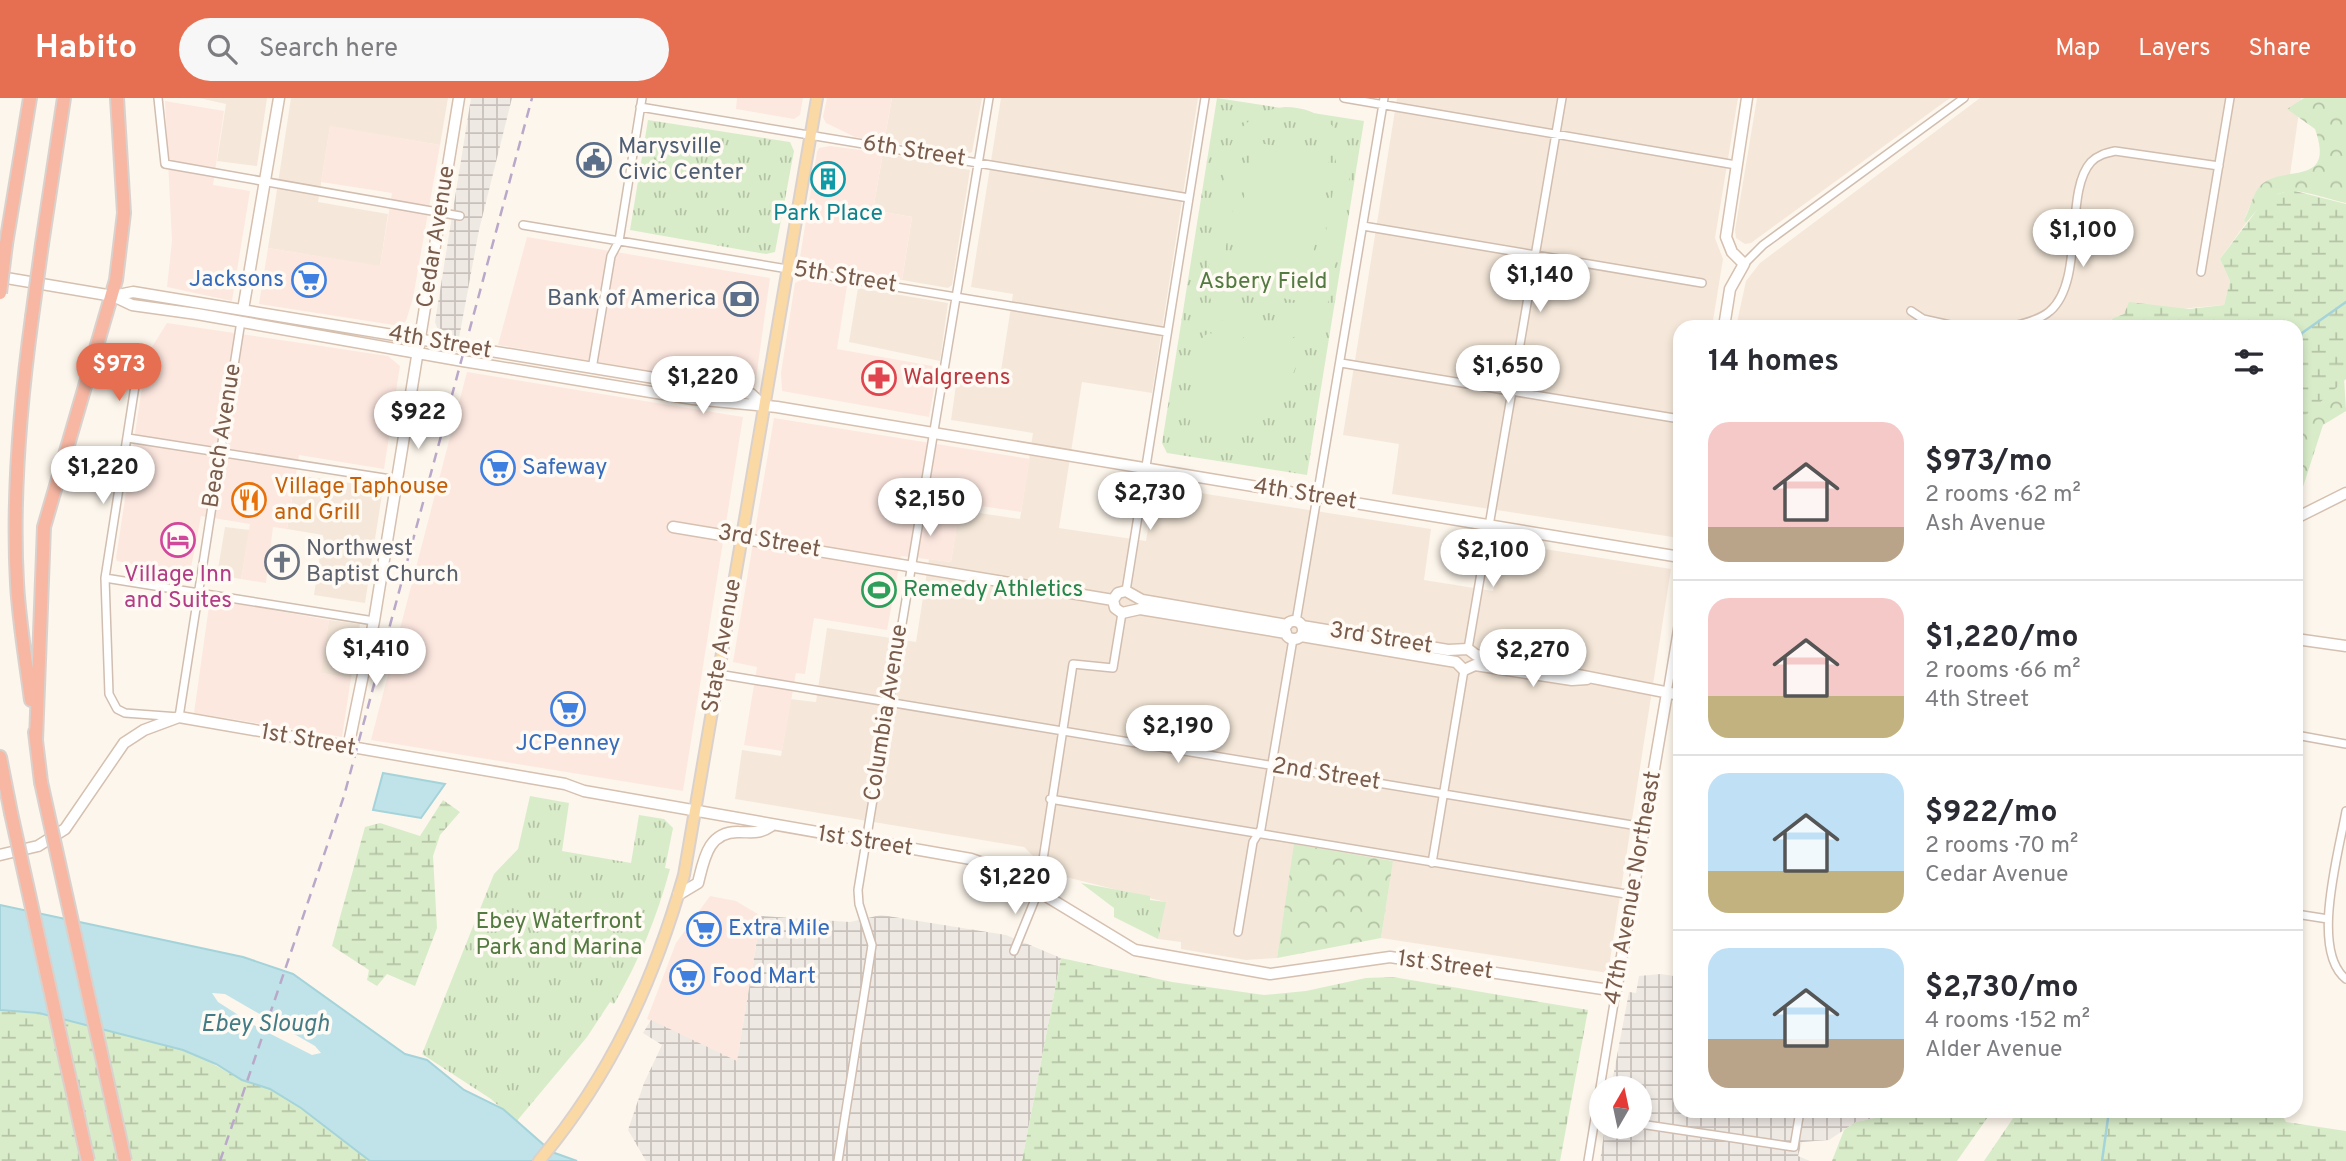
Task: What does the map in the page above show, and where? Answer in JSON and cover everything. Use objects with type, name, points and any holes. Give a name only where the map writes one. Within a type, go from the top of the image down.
[{"type":"highway","points":[[0,293],[30,98]]},
{"type":"highway","points":[[64,98],[22,386],[15,492],[17,584],[41,782],[125,1161]]},
{"type":"highway","points":[[36,740],[44,527],[113,296],[124,213],[117,98]]},
{"type":"highway","points":[[0,757],[88,1161]]},
{"type":"main road","name":"State Avenue","points":[[539,1161],[575,1119],[631,1021],[666,938],[678,895],[696,810],[817,98]]},
{"type":"street","points":[[158,98],[165,164],[460,216]]},
{"type":"street","name":"Beach Avenue","points":[[179,718],[279,98]]},
{"type":"street","name":"Cedar Avenue","points":[[348,748],[374,621],[459,98]]},
{"type":"street","name":"Columbia Avenue","points":[[838,1161],[872,944],[859,904],[866,842],[989,98]]},
{"type":"street","points":[[1014,951],[1027,925],[1038,892],[1050,799],[1073,664],[1114,668],[1127,611],[1135,604],[1129,594],[1146,468],[1205,98]]},
{"type":"street","points":[[1344,98],[1383,101],[1556,135],[1736,165]]},
{"type":"street","points":[[1432,863],[1562,98]]},
{"type":"street","points":[[1744,264],[1732,252],[1726,237],[1747,98]]},
{"type":"street","points":[[1725,320],[1730,289],[1744,264],[1763,245],[1965,98]]},
{"type":"street","points":[[2201,272],[2230,98]]},
{"type":"street","points":[[1238,932],[1253,842],[1261,829],[1272,766],[1383,101]]},
{"type":"street","points":[[538,373],[551,370],[588,376],[592,369],[611,256],[619,241],[641,102]]},
{"type":"street","name":"6th Street","points":[[641,102],[811,135],[1189,198]]},
{"type":"street","points":[[2028,320],[2049,312],[2059,299],[2071,260],[2082,181],[2090,164],[2100,155],[2115,151],[2219,166]]},
{"type":"street","name":"5th Street","points":[[523,225],[1167,332]]},
{"type":"street","points":[[1363,226],[1702,283]]},
{"type":"street","name":"4th Street","points":[[0,277],[113,296],[133,292],[418,352],[538,373],[693,399],[747,406],[764,405],[1673,556]]},
{"type":"street","points":[[1911,311],[1928,320]]},
{"type":"street","name":"4th Street","points":[[242,316],[420,339],[751,394],[764,405]]},
{"type":"street","points":[[1341,363],[1673,418]]},
{"type":"street","points":[[137,373],[105,578],[110,700],[117,709],[179,718]]},
{"type":"street","points":[[128,438],[397,480]]},
{"type":"street","points":[[2303,515],[2346,494]]},
{"type":"street","name":"3rd Street","points":[[673,527],[1113,600]]},
{"type":"street","points":[[105,578],[374,621]]},
{"type":"street","points":[[1127,611],[1115,608],[1113,600],[1118,593],[1129,594]]},
{"type":"street","name":"3rd Street","points":[[1129,594],[1456,662]]},
{"type":"street","name":"3rd Street","points":[[1127,611],[1294,630],[1469,655],[1577,672],[1591,678],[1673,694]]},
{"type":"street","points":[[2303,640],[2346,646]]},
{"type":"street","points":[[1464,670],[1456,662],[1469,655]]},
{"type":"street","name":"47th Avenue Northeast","points":[[1604,1076],[1673,657]]},
{"type":"street","name":"2nd Street","points":[[718,674],[1643,827]]},
{"type":"street","points":[[0,855],[38,846],[65,829],[89,799],[112,757],[124,743],[144,730],[179,718]]},
{"type":"street","name":"1st Street","points":[[179,718],[565,784],[584,791],[771,826],[971,859],[1003,870],[1135,950],[1269,974],[1390,957],[1616,991]]},
{"type":"street","points":[[2303,736],[2346,744]]},
{"type":"street","points":[[1050,799],[1632,895]]},
{"type":"street","points":[[2346,811],[2343,846],[2326,940],[2337,972],[2346,979]]},
{"type":"street","points":[[678,895],[698,883],[709,845],[716,838],[737,831],[760,834],[771,826]]},
{"type":"street","points":[[2303,915],[2328,919]]},
{"type":"street","points":[[1652,1126],[1794,1147],[1799,1118]]},
{"type":"street","name":"47th Avenue Northeast","points":[[1588,1161],[1593,1139]]},
{"type":"shaded area","points":[[199,98],[267,98],[257,166],[217,161],[226,104]]},
{"type":"shaded area","points":[[291,98],[448,98],[440,145],[330,127],[318,202],[388,214],[380,267],[268,248]]},
{"type":"shaded area","points":[[471,98],[512,98],[479,230],[459,338],[439,333],[435,322]]},
{"type":"shaded area","points":[[737,98],[803,98],[800,115],[794,119],[736,109]]},
{"type":"shaded area","points":[[827,98],[892,98],[884,142],[855,137],[826,123],[823,117]]},
{"type":"shaded area","points":[[892,98],[982,98],[972,152],[967,154],[884,142]]},
{"type":"shaded area","points":[[1001,98],[1198,98],[1152,393],[1082,382],[1059,528],[1146,541],[1155,486],[1431,529],[1424,580],[1493,591],[1501,542],[1671,569],[1608,973],[1381,938],[1394,852],[1296,837],[1277,958],[1246,960],[1181,949],[1181,942],[1158,939],[1165,902],[1050,873],[1024,847],[735,799],[742,750],[781,756],[790,699],[816,702],[827,628],[916,642],[929,559],[951,562],[959,510],[1020,519],[1033,433],[951,420],[958,371],[1000,377],[1013,294],[971,287]]},
{"type":"shaded area","points":[[1397,98],[1738,98],[1715,238],[1723,259],[1713,320],[1673,320],[1673,537],[1392,494],[1399,444],[1343,435]]},
{"type":"shaded area","points":[[1757,98],[1950,98],[1751,243],[1745,244],[1736,238],[1735,230]]},
{"type":"shaded area","points":[[1980,98],[2301,98],[2290,175],[2254,196],[2244,220],[2246,223],[2220,259],[2230,281],[2224,305],[2124,314],[2111,320],[1738,320],[1746,281],[1760,263]]},
{"type":"shaded area","points":[[165,101],[224,111],[213,185],[250,191],[232,301],[167,287],[172,241]]},
{"type":"shaded area","points":[[330,126],[440,145],[413,298],[406,321],[400,326],[259,304],[268,248],[380,266],[392,193],[321,182]]},
{"type":"shaded area","points":[[830,146],[883,153],[873,210],[912,217],[902,280],[807,265],[802,261],[800,257],[817,152],[819,148]]},
{"type":"shaded area","points":[[883,153],[970,170],[952,285],[948,288],[902,280],[912,217],[873,210]]},
{"type":"shaded area","points":[[527,237],[770,278],[755,386],[752,388],[498,345]]},
{"type":"shaded area","points":[[803,279],[847,286],[837,349],[938,367],[929,417],[782,391],[781,373],[795,283]]},
{"type":"shaded area","points":[[858,288],[948,303],[940,361],[849,342]]},
{"type":"shaded area","points":[[167,323],[388,356],[400,366],[384,469],[299,455],[287,529],[273,527],[266,583],[241,579],[250,524],[201,516],[190,573],[117,561],[147,355]]},
{"type":"shaded area","points":[[467,372],[743,417],[683,791],[371,740]]},
{"type":"shaded area","points":[[774,418],[1030,459],[1021,512],[961,503],[951,562],[901,556],[887,630],[814,618],[805,674],[796,673],[782,751],[744,745],[757,667],[733,662]]},
{"type":"shaded area","points":[[296,475],[383,488],[365,603],[314,595],[323,535],[287,529]]},
{"type":"shaded area","points":[[225,527],[250,530],[241,579],[217,575]]},
{"type":"shaded area","points":[[210,599],[329,620],[321,673],[351,678],[342,737],[194,713]]},
{"type":"shaded area","points":[[329,620],[360,624],[351,678],[320,673]]},
{"type":"shaded area","points":[[710,896],[736,901],[761,916],[737,1061],[647,1019],[676,943]]},
{"type":"shaded area","points":[[881,915],[1006,935],[1061,958],[1022,1161],[646,1161],[628,1130],[644,1083],[662,1045],[643,1033],[651,1020],[737,1061],[761,916],[850,922]]},
{"type":"shaded area","points":[[1639,976],[1673,976],[1673,1118],[1875,1118],[1856,1122],[1829,1140],[1802,1142],[1798,1156],[1810,1161],[1600,1161],[1603,1139],[1652,1139],[1652,1076],[1613,1076],[1629,992],[1636,993]]},
{"type":"green space","name":"Asbery Field","points":[[1217,98],[1364,121],[1307,475],[1167,453],[1162,443]]},
{"type":"green space","points":[[2304,98],[2346,98],[2346,203],[2302,192],[2280,193],[2259,208],[2246,223],[2244,220],[2261,185],[2270,179],[2304,171],[2319,160],[2320,147],[2315,129],[2287,109]]},
{"type":"green space","points":[[1298,108],[1321,117],[1339,133],[1349,156],[1351,169],[1329,300],[1318,319],[1304,332],[1286,340],[1265,343],[1300,351],[1295,370],[1275,401],[1245,422],[1228,427],[1189,428],[1204,336],[1209,333],[1251,341],[1231,329],[1217,314],[1209,294],[1208,271],[1229,149],[1244,126],[1258,115],[1275,109]],"holes":[[[1292,121],[1324,136],[1333,151],[1337,169],[1313,304],[1299,320],[1282,329],[1268,330],[1247,326],[1234,316],[1226,301],[1223,284],[1226,245],[1241,161],[1246,146],[1266,127]]]},
{"type":"green space","points":[[648,120],[790,142],[794,151],[775,252],[766,254],[630,230]]},
{"type":"green space","points":[[1253,142],[1330,155],[1305,302],[1229,289]]},
{"type":"green space","points":[[2291,190],[2346,204],[2346,379],[2303,418],[2303,320],[2111,320],[2124,314],[2129,302],[2189,309],[2224,305],[2230,281],[2220,259],[2266,198]]},
{"type":"green space","points":[[2344,378],[2346,411],[2323,425],[2303,487],[2303,417]]},
{"type":"green space","name":"Ebey Waterfront Park and Marina","points":[[530,796],[569,803],[562,851],[631,863],[639,815],[664,819],[673,828],[665,868],[670,869],[665,887],[623,988],[614,1004],[610,1002],[587,1037],[516,1122],[491,1099],[422,1054],[494,874],[518,849]]},
{"type":"green space","points":[[443,800],[460,812],[440,835],[433,856],[437,928],[415,986],[387,974],[377,986],[367,980],[369,970],[332,946],[365,827],[380,823],[420,836]]},
{"type":"green space","points":[[1294,844],[1393,861],[1381,938],[1277,958]]},
{"type":"green space","points":[[1081,883],[1150,896],[1150,900],[1166,902],[1158,939],[1114,917],[1114,908]]},
{"type":"green space","points":[[1061,958],[1172,982],[1264,995],[1306,991],[1366,978],[1393,977],[1588,1010],[1560,1161],[1022,1161]]},
{"type":"green space","points":[[0,999],[166,1038],[242,1080],[270,1089],[301,1108],[370,1161],[0,1161]]},
{"type":"green space","points":[[1875,1118],[1987,1118],[1957,1161],[1832,1161],[1844,1130],[1856,1122]]},
{"type":"green space","points":[[2013,1118],[2284,1118],[2286,1122],[2346,1131],[2346,1161],[1984,1161]]},
{"type":"water","points":[[383,773],[445,784],[421,818],[373,810]]},
{"type":"water","name":"Ebey Slough","points":[[0,905],[243,957],[293,974],[405,1054],[427,1060],[464,1090],[503,1109],[552,1152],[577,1161],[370,1161],[301,1108],[270,1089],[242,1080],[216,1064],[183,1050],[39,1013],[0,1010]]},
{"type":"pier","points":[[212,993],[225,994],[315,1046],[321,1053],[312,1055],[257,1027],[218,1002]]},
{"type":"waterway","points":[[2303,332],[2346,302]]},
{"type":"waterway","points":[[2102,1161],[2108,1118]]},
{"type":"railway","points":[[220,1161],[344,796],[532,98]]},
{"type":"place","name":"Marysville Civic Center","points":[[594,160]]},
{"type":"place","name":"Park Place","points":[[828,179]]},
{"type":"place","name":"Jacksons","points":[[309,280]]},
{"type":"place","name":"Bank of America","points":[[741,299]]},
{"type":"place","name":"Walgreens","points":[[879,378]]},
{"type":"place","name":"Safeway","points":[[498,468]]},
{"type":"place","name":"Village Taphouse and Grill","points":[[249,500]]},
{"type":"place","name":"Village Inn and Suites","points":[[178,540]]},
{"type":"place","name":"Northwest Baptist Church","points":[[282,562]]},
{"type":"place","name":"Remedy Athletics","points":[[879,590]]},
{"type":"place","name":"JCPenney","points":[[568,709]]},
{"type":"place","name":"Extra Mile","points":[[704,929]]},
{"type":"place","name":"Food Mart","points":[[687,977]]}]
